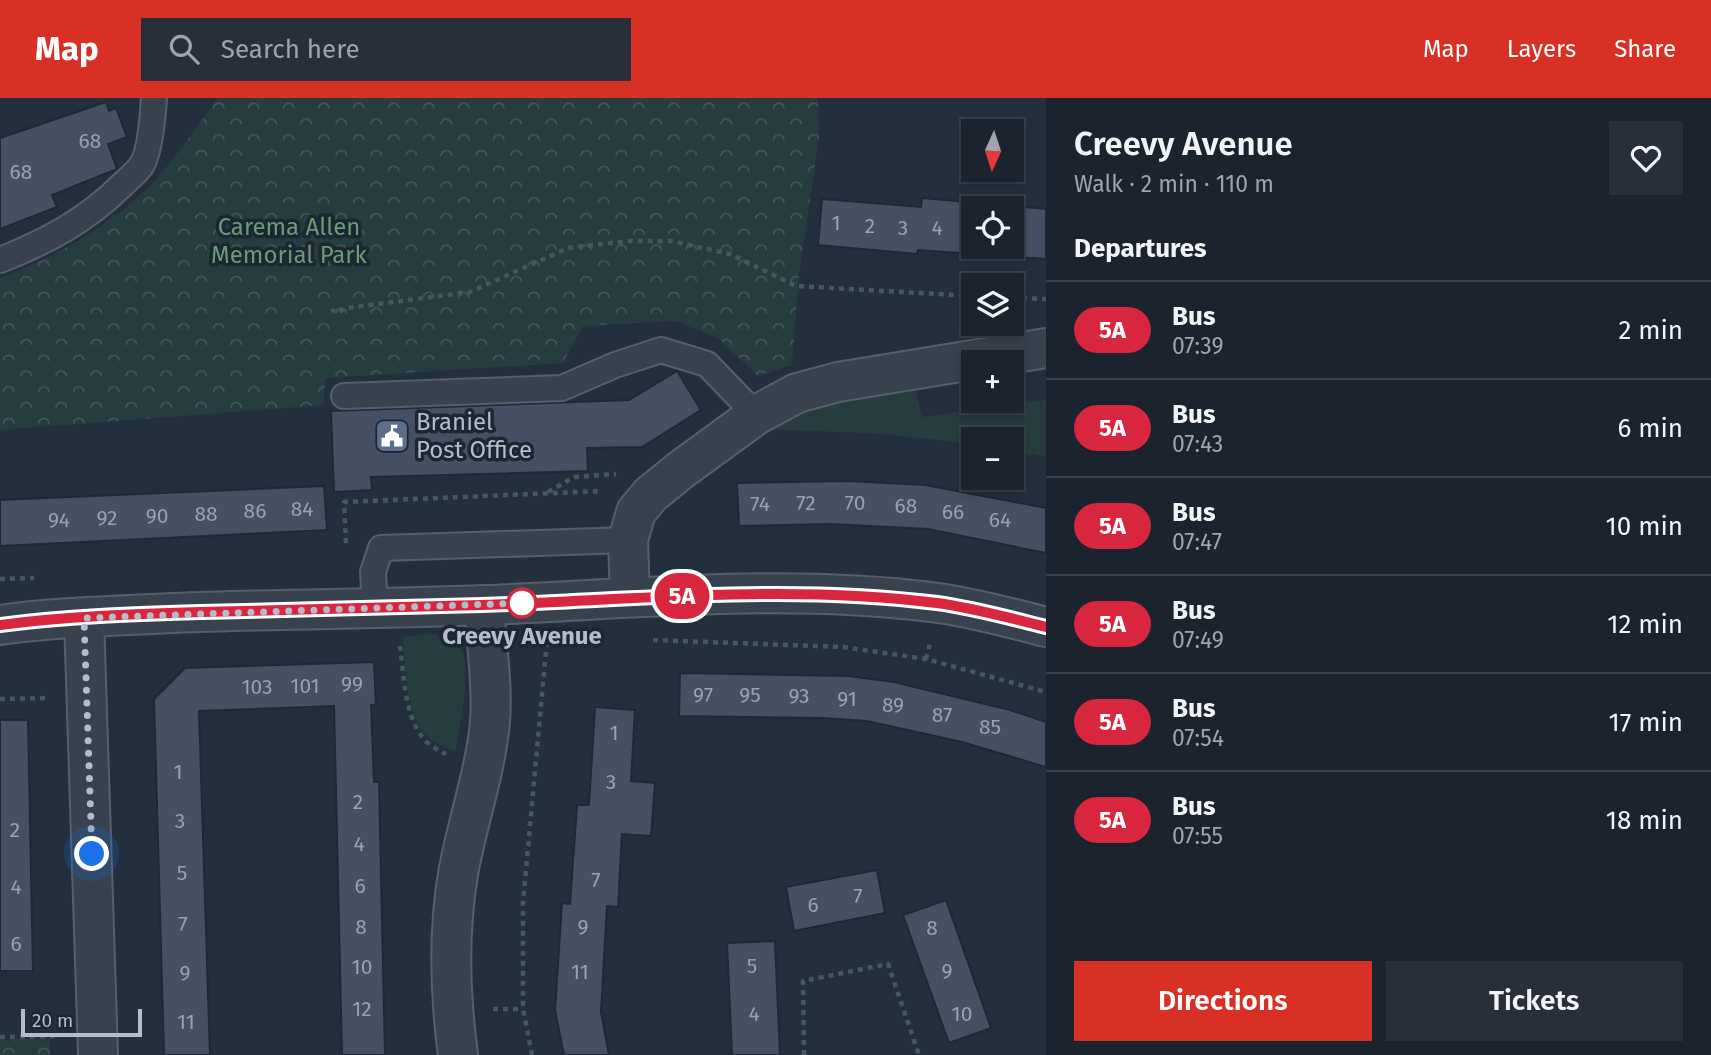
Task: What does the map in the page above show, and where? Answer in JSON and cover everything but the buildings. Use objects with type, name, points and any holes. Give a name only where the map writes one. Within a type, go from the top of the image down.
[{"type":"street","points":[[630,597],[628,540],[636,512],[651,494],[756,415],[797,393],[838,382],[1046,348]]},
{"type":"street","points":[[0,625],[84,618],[772,594],[866,597],[973,609],[1046,627]]},
{"type":"street","points":[[458,1055],[452,1010],[451,937],[458,874],[490,721],[484,605]]},
{"type":"street","points":[[84,618],[98,1045]]},
{"type":"lane","points":[[0,260],[31,248],[73,226],[109,198],[143,164],[153,121],[154,98]]},
{"type":"lane","points":[[344,396],[562,388],[615,365],[661,350],[707,364],[756,415]]},
{"type":"lane","points":[[385,607],[373,572],[381,548],[628,540]]},
{"type":"path","points":[[331,309],[337,313],[347,308],[470,292],[568,248],[629,241],[671,241],[730,254],[796,286],[961,295]]},
{"type":"path","points":[[1024,298],[1046,299]]},
{"type":"path","points":[[454,497],[624,490],[651,494]]},
{"type":"path","points":[[385,607],[413,720],[424,739],[480,773]]},
{"type":"path","points":[[532,1055],[523,1009],[523,902],[548,635]]},
{"type":"path","points":[[640,639],[843,647],[926,659],[1046,692]]},
{"type":"path","points":[[804,1055],[803,981],[888,964],[919,1055]]},
{"type":"path","points":[[0,1037],[98,1045]]},
{"type":"green space","name":"Carema Allen Memorial Park","points":[[218,98],[818,98],[819,138],[799,274],[792,365],[758,376],[718,338],[675,321],[583,326],[563,363],[325,378],[324,405],[0,430],[0,278],[65,248],[124,209],[159,176]]},
{"type":"green space","points":[[906,384],[916,392],[922,417],[961,412],[1024,413],[1024,403],[1046,400],[1046,457],[1024,453],[1024,427],[961,427],[961,443],[872,434],[771,430],[800,414],[854,395]]},
{"type":"green space","points":[[434,634],[456,645],[465,659],[464,700],[456,751],[437,743],[420,727],[408,689],[403,636]]},
{"type":"green space","points":[[50,1038],[50,1055],[0,1055],[0,1040]]},
{"type":"bus line","name":"5A","points":[[0,625],[133,615],[772,594],[866,597],[937,603],[985,611],[1046,627]]},
{"type":"place","name":"Braniel Post Office","points":[[392,436]]},
{"type":"place","name":"Creevy Avenue","points":[[522,603]]},
{"type":"route","points":[[92,854],[84,618],[525,603],[522,603]]}]
